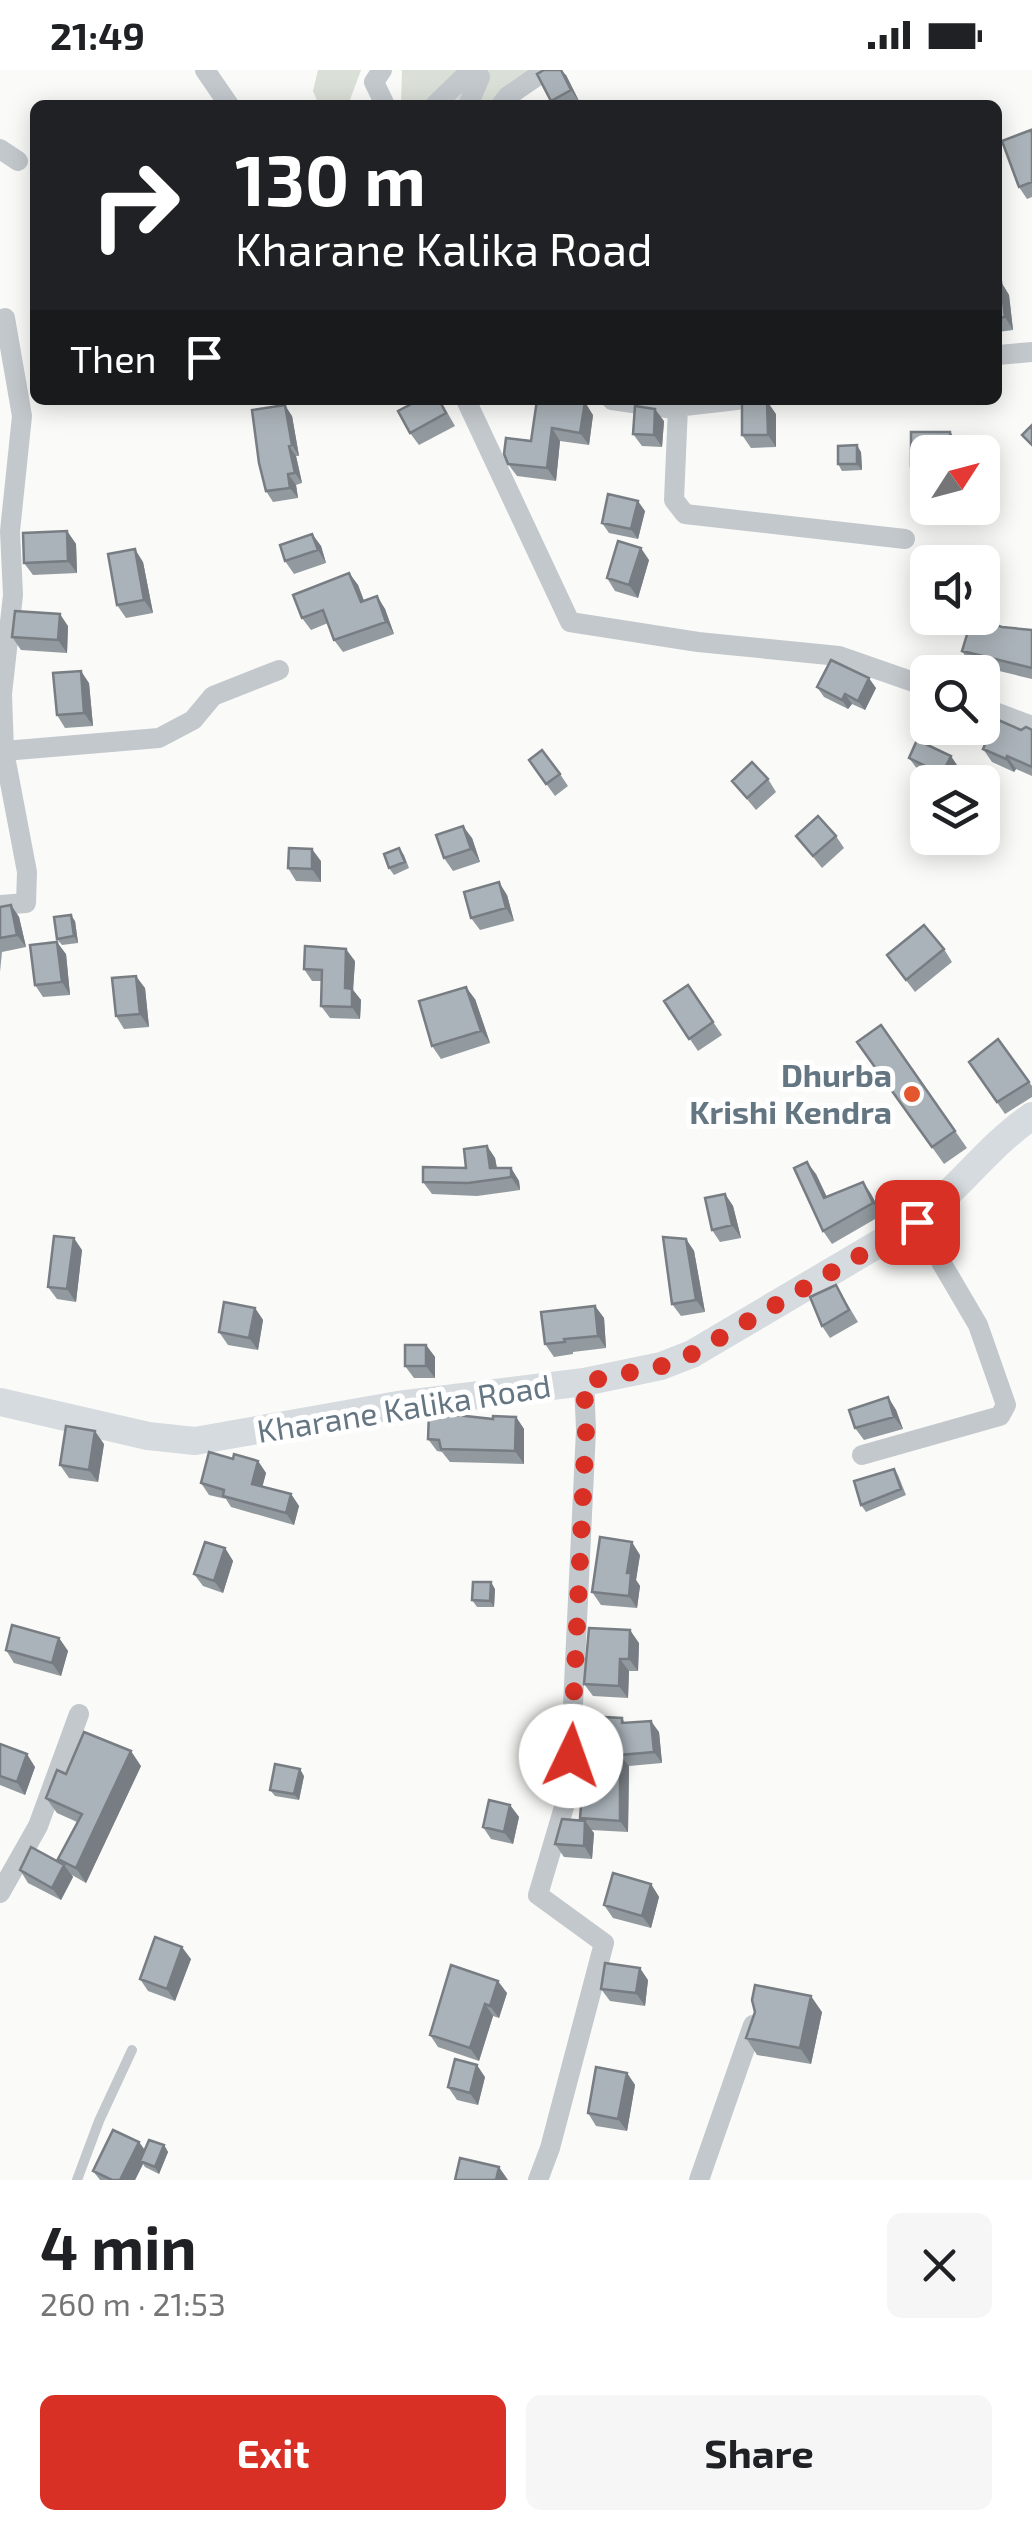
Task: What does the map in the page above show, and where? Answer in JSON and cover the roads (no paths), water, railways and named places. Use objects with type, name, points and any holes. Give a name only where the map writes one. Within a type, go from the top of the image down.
[{"type":"street","points":[[205,70],[226,100]]},
{"type":"street","points":[[382,70],[374,82],[383,100]]},
{"type":"street","points":[[440,100],[472,70],[480,77],[470,100]]},
{"type":"street","points":[[505,100],[546,70]]},
{"type":"street","points":[[0,148],[18,161]]},
{"type":"street","points":[[0,905],[26,903],[27,872],[4,751],[2,694],[13,595],[10,530],[22,416],[5,318]]},
{"type":"street","points":[[1002,356],[1032,352]]},
{"type":"street","points":[[468,405],[570,622],[698,642],[839,656],[910,681]]},
{"type":"street","points":[[667,405],[688,405]]},
{"type":"street","points":[[678,406],[674,500],[685,514],[904,539]]},
{"type":"street","points":[[4,751],[158,738],[192,720],[213,696],[279,670]]},
{"type":"street","points":[[1000,714],[1032,726]]},
{"type":"street","name":"Kharane Kalika Road","points":[[0,1402],[148,1436],[195,1441],[398,1405],[584,1382],[662,1366],[692,1354],[917,1222],[1032,1116]]},
{"type":"street","points":[[862,1455],[1000,1416],[1006,1405],[978,1325],[917,1222]]},
{"type":"street","points":[[538,2180],[604,1944],[538,1894],[569,1790],[586,1430],[584,1382]]},
{"type":"street","points":[[0,1893],[38,1826],[80,1714]]},
{"type":"street","points":[[698,2180],[753,2026]]},
{"type":"lane","points":[[77,2180],[132,2050]]},
{"type":"place","name":"Dhurba Krishi Kendra","points":[[912,1094]]}]
